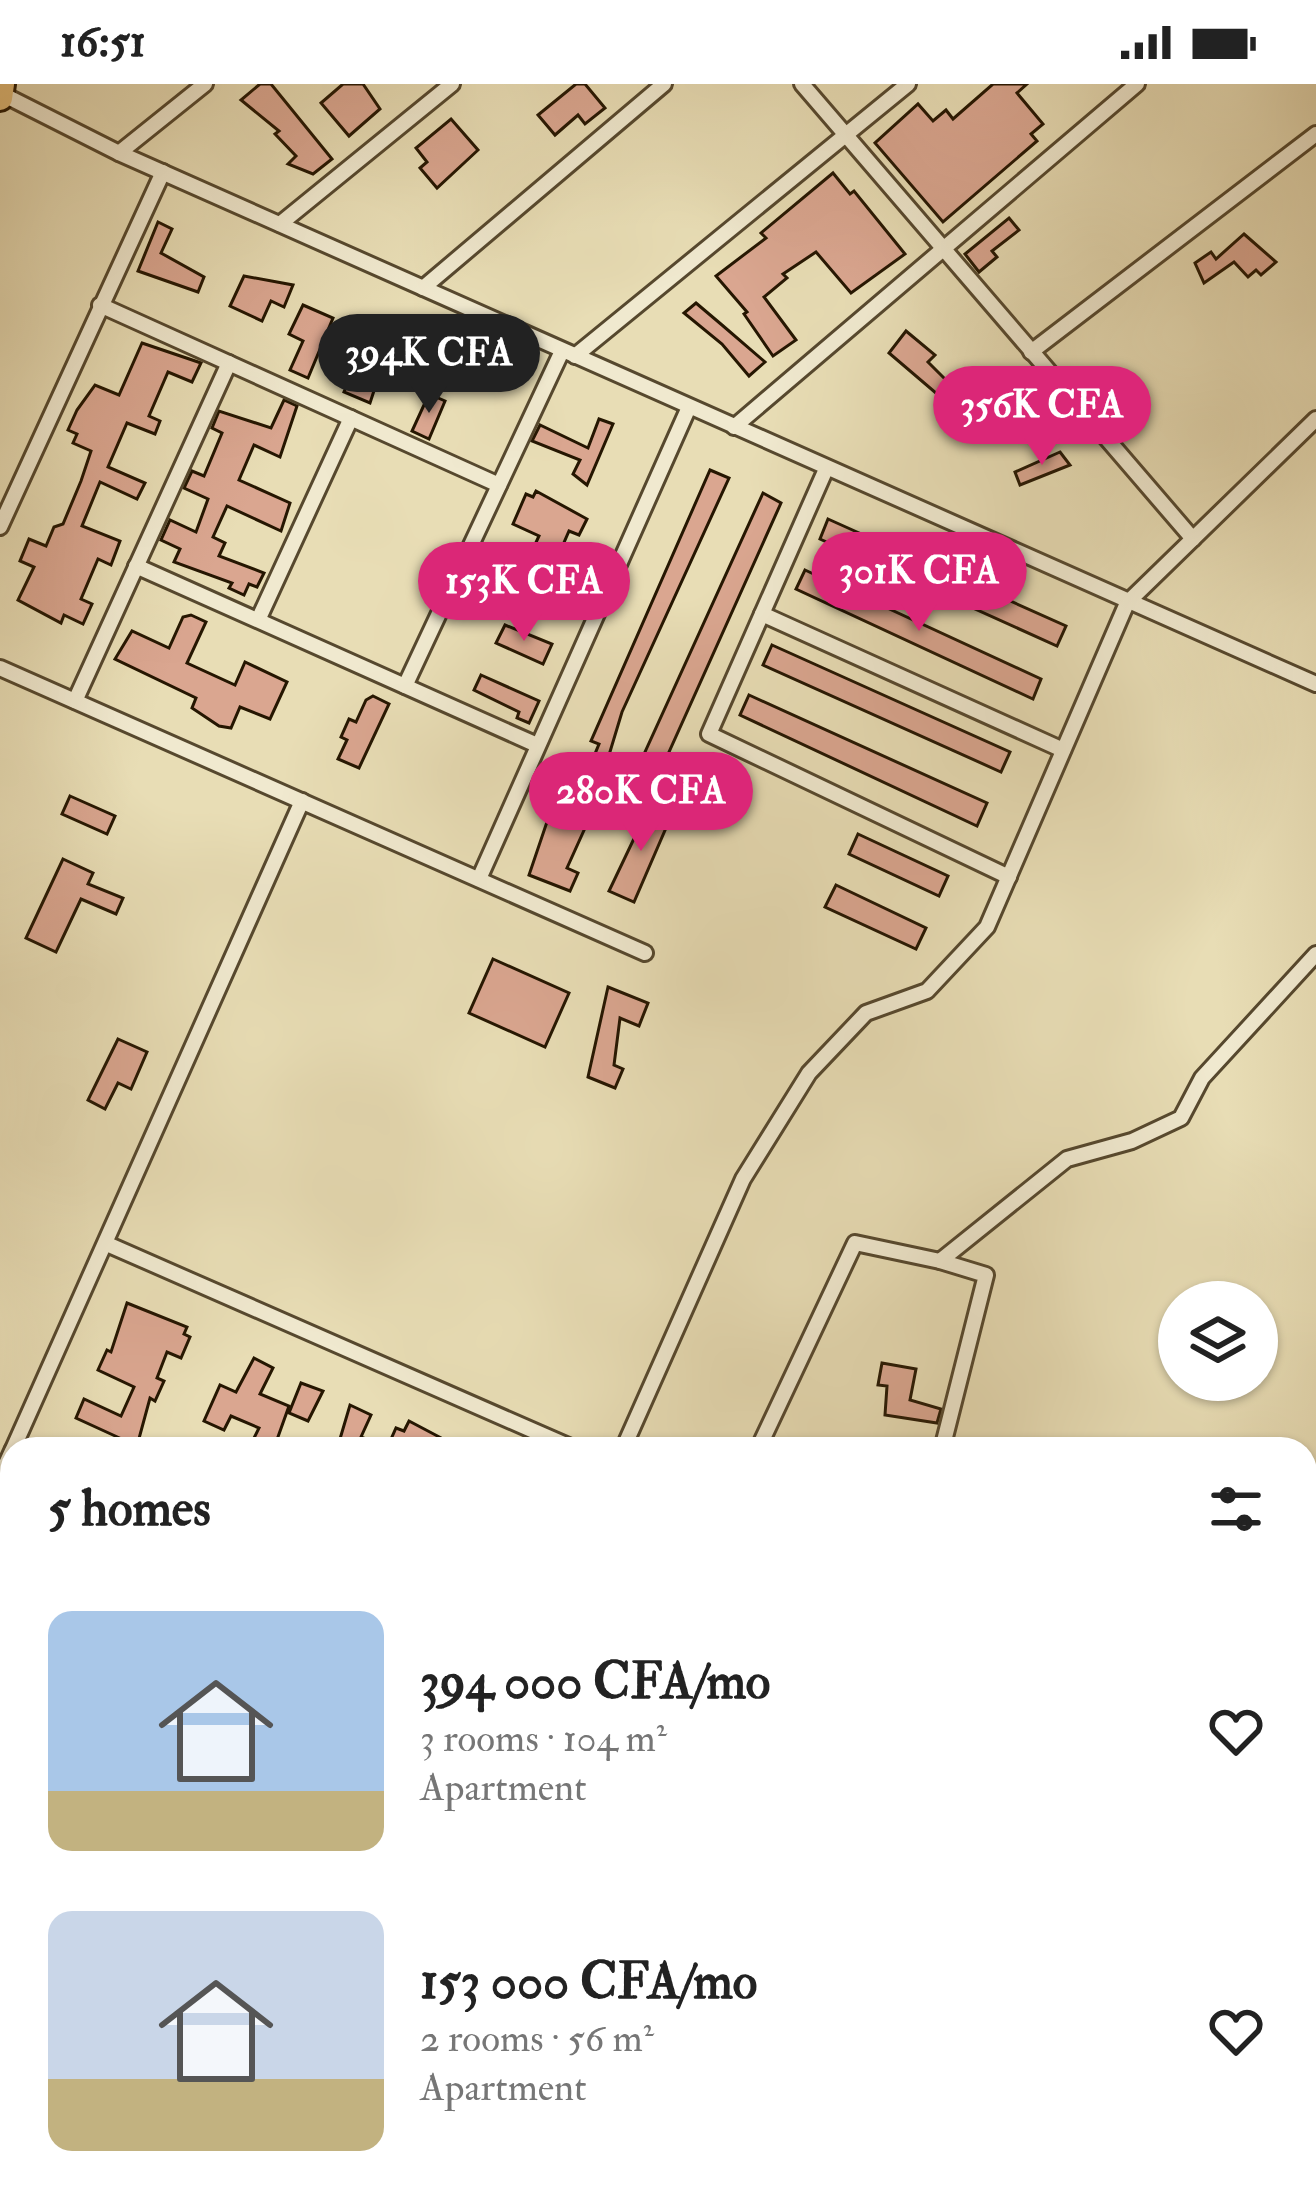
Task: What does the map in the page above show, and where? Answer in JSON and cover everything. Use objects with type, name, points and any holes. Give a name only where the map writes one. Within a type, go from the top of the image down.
[{"type":"main road","points":[[0,98],[5,84]]},
{"type":"street","points":[[119,153],[205,84]]},
{"type":"street","points":[[280,224],[452,84]]},
{"type":"street","points":[[423,288],[664,84]]},
{"type":"street","points":[[802,84],[1193,539]]},
{"type":"street","points":[[405,686],[499,485],[569,354],[908,84]]},
{"type":"street","points":[[734,427],[1137,84]]},
{"type":"street","points":[[0,98],[1316,684]]},
{"type":"street","points":[[1031,352],[1316,134]]},
{"type":"street","points":[[0,527],[163,172]]},
{"type":"street","points":[[100,305],[499,485]]},
{"type":"street","points":[[75,701],[229,363]]},
{"type":"street","points":[[479,879],[689,407]]},
{"type":"street","points":[[259,618],[351,418]]},
{"type":"street","points":[[628,1437],[743,1179],[809,1073],[866,1013],[927,991],[987,928],[1126,603],[1316,419]]},
{"type":"street","points":[[826,469],[709,734],[1009,877]]},
{"type":"street","points":[[136,566],[537,745]]},
{"type":"street","points":[[762,614],[1063,750]]},
{"type":"street","points":[[0,668],[645,953]]},
{"type":"street","points":[[18,1437],[302,801]]},
{"type":"street","points":[[940,1261],[1067,1159],[1132,1142],[1181,1118],[1202,1078],[1316,953]]},
{"type":"street","points":[[764,1437],[855,1243],[986,1275],[945,1437]]},
{"type":"street","points":[[107,1244],[548,1437]]},
{"type":"building","points":[[260,84],[271,84],[332,159],[313,174],[288,164],[296,156],[275,134],[279,131],[241,100]]},
{"type":"building","points":[[343,84],[363,84],[380,109],[349,136],[321,103]]},
{"type":"building","points":[[576,84],[585,84],[605,108],[585,124],[578,115],[555,135],[538,115]]},
{"type":"building","points":[[993,84],[1027,84],[1017,93],[1043,124],[1031,134],[1037,141],[943,222],[875,143],[918,104],[933,121],[946,110],[953,119]]},
{"type":"building","points":[[451,119],[478,150],[437,188],[420,168],[427,162],[416,148]]},
{"type":"building","points":[[833,173],[850,194],[854,191],[905,254],[851,293],[816,252],[783,274],[787,278],[764,297],[796,340],[773,356],[744,314],[747,312],[716,276],[766,238],[761,233]]},
{"type":"building","points":[[1009,218],[1019,230],[992,251],[997,257],[979,272],[965,254]]},
{"type":"building","points":[[158,222],[172,229],[161,253],[204,277],[198,292],[138,271]]},
{"type":"building","points":[[1244,234],[1276,262],[1261,275],[1256,270],[1248,277],[1234,262],[1204,283],[1195,263],[1211,252],[1216,259]]},
{"type":"building","points":[[244,276],[293,285],[284,307],[271,301],[262,321],[230,306]]},
{"type":"building","points":[[696,303],[765,362],[749,376],[722,344],[684,313]]},
{"type":"building","points":[[303,305],[333,318],[308,378],[290,370],[303,341],[289,334]]},
{"type":"building","points":[[906,331],[935,355],[928,362],[952,386],[962,377],[984,403],[971,423],[889,353]]},
{"type":"building","points":[[142,343],[201,363],[192,382],[168,372],[149,416],[160,421],[155,434],[127,423],[108,467],[145,483],[137,499],[100,482],[82,526],[120,541],[111,565],[98,559],[81,599],[92,604],[83,624],[64,615],[61,623],[18,600],[34,567],[20,561],[29,539],[46,546],[54,527],[63,524],[81,481],[91,451],[73,443],[77,434],[68,430],[77,410],[95,385],[119,395]]},
{"type":"building","points":[[372,354],[384,360],[370,403],[344,392],[350,378],[359,382]]},
{"type":"building","points":[[429,394],[445,401],[429,439],[412,431]]},
{"type":"building","points":[[284,400],[297,406],[280,457],[254,445],[239,480],[290,503],[281,531],[227,506],[213,537],[225,543],[219,556],[264,573],[257,587],[249,584],[244,595],[229,588],[232,583],[174,562],[180,549],[161,540],[170,520],[196,532],[208,499],[184,488],[192,471],[204,476],[222,433],[212,428],[219,411],[271,428]]},
{"type":"building","points":[[599,419],[613,424],[587,485],[573,474],[580,460],[532,441],[540,425],[588,448]]},
{"type":"building","points":[[1060,452],[1070,465],[1020,485],[1015,472]]},
{"type":"building","points":[[710,470],[729,478],[622,712],[606,765],[615,769],[609,783],[587,773],[599,744],[591,741]]},
{"type":"building","points":[[536,491],[587,519],[579,535],[569,531],[550,575],[581,587],[575,600],[477,560],[484,545],[527,562],[539,536],[513,524],[526,494],[533,497]]},
{"type":"building","points":[[763,493],[781,503],[660,772],[640,763]]},
{"type":"building","points":[[828,519],[1066,626],[1057,646],[820,539]]},
{"type":"building","points":[[805,570],[1041,679],[1033,699],[796,589]]},
{"type":"building","points":[[191,615],[206,622],[187,663],[235,685],[245,662],[287,682],[270,719],[240,707],[231,728],[219,726],[192,708],[196,698],[115,659],[132,631],[169,648],[183,617]]},
{"type":"building","points":[[505,625],[552,644],[543,664],[496,643]]},
{"type":"building","points":[[772,645],[1010,752],[1001,772],[763,665]]},
{"type":"building","points":[[481,675],[539,701],[529,723],[517,718],[519,712],[474,690]]},
{"type":"building","points":[[749,695],[987,803],[977,826],[740,715]]},
{"type":"building","points":[[373,696],[389,704],[359,768],[338,759],[347,740],[341,737],[349,719],[356,722],[366,700]]},
{"type":"building","points":[[70,796],[115,816],[107,834],[62,814]]},
{"type":"building","points":[[650,805],[672,814],[634,902],[609,891]]},
{"type":"building","points":[[550,813],[585,828],[567,868],[578,873],[570,891],[529,875]]},
{"type":"building","points":[[858,834],[948,876],[939,896],[849,854]]},
{"type":"building","points":[[63,859],[93,873],[88,884],[123,898],[116,914],[81,899],[56,952],[26,938]]},
{"type":"building","points":[[836,885],[926,928],[916,949],[825,907]]},
{"type":"building","points":[[493,959],[569,993],[545,1047],[469,1013]]},
{"type":"building","points":[[608,987],[648,1003],[639,1026],[620,1018],[614,1065],[623,1069],[615,1088],[588,1077]]},
{"type":"building","points":[[118,1039],[147,1052],[131,1089],[118,1083],[105,1109],[88,1100]]},
{"type":"building","points":[[127,1303],[187,1327],[184,1334],[190,1337],[181,1358],[167,1352],[157,1378],[164,1381],[155,1401],[150,1398],[139,1437],[117,1437],[76,1418],[84,1399],[121,1416],[134,1387],[98,1370],[107,1350],[111,1352]]},
{"type":"building","points":[[254,1358],[273,1368],[260,1394],[289,1406],[278,1437],[254,1437],[259,1428],[231,1416],[224,1430],[204,1421],[220,1385],[236,1392]]},
{"type":"building","points":[[882,1363],[916,1369],[910,1400],[941,1409],[937,1423],[885,1415],[887,1386],[878,1385]]},
{"type":"building","points":[[301,1383],[323,1391],[308,1421],[289,1413]]},
{"type":"building","points":[[350,1405],[371,1415],[361,1437],[341,1437]]},
{"type":"building","points":[[409,1421],[439,1437],[392,1437],[396,1428],[404,1431]]}]
